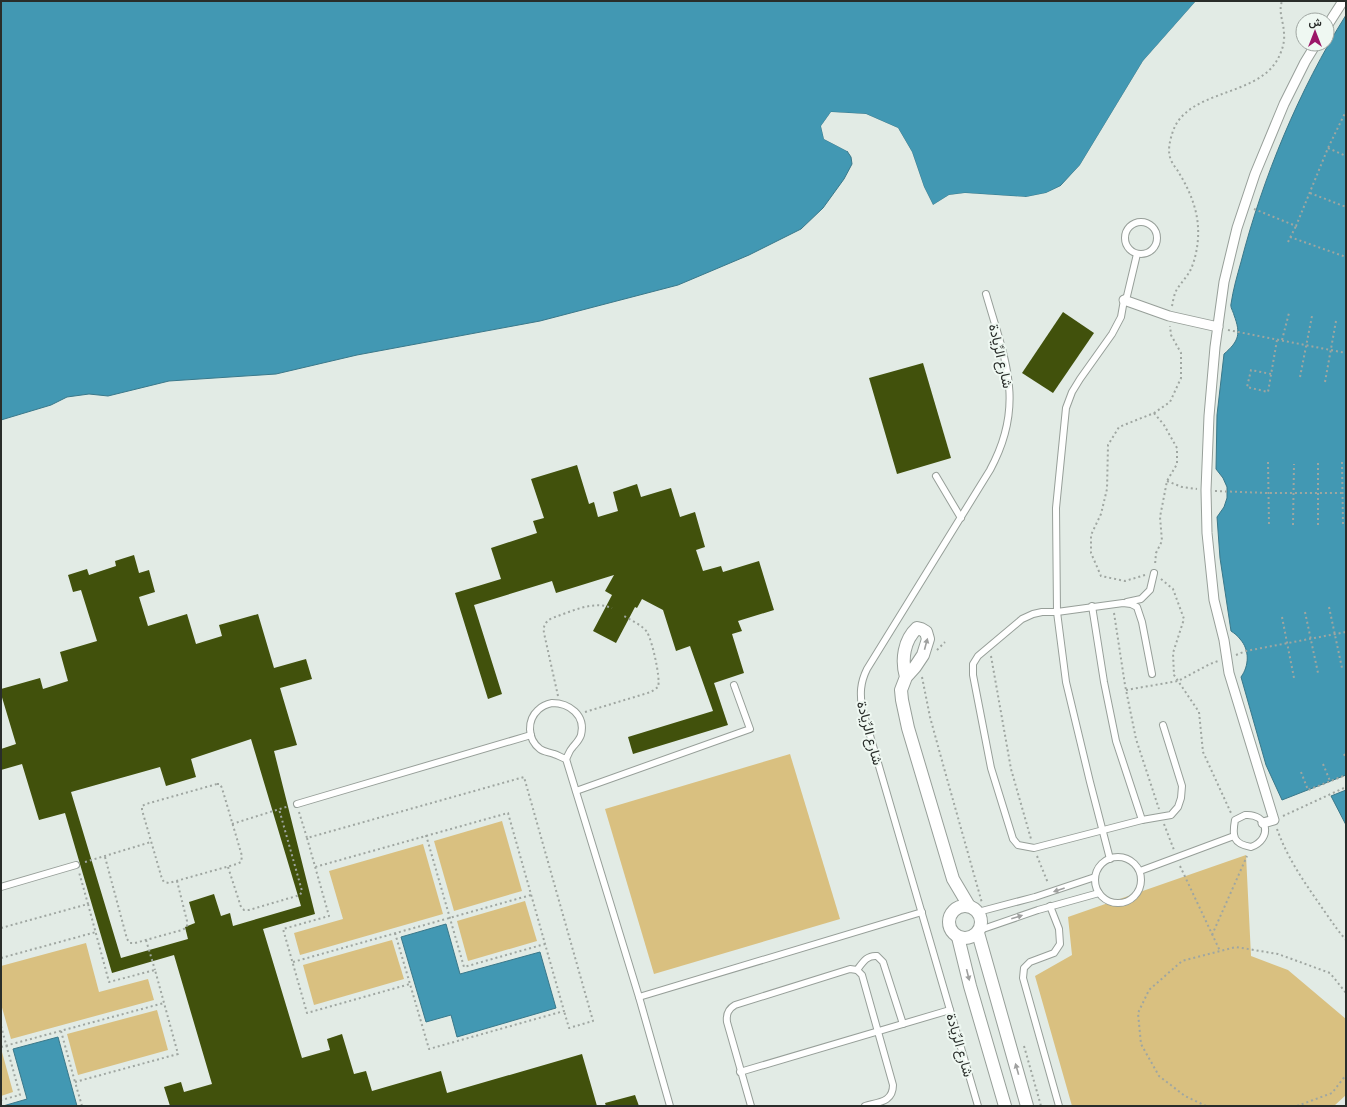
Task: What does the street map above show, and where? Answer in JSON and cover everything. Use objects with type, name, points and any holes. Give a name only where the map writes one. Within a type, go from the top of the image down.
[{"type":"street","points":[[1335,13],[1342,1]]},
{"type":"street","points":[[1263,823],[1274,820],[1229,673],[1214,600],[1207,533],[1206,482],[1209,416],[1215,347],[1224,282],[1237,228],[1255,174],[1284,104],[1311,52]]},
{"type":"street","points":[[1124,300],[1169,316],[1218,327]]},
{"type":"street","points":[[906,677],[901,690],[908,728],[953,879],[954,910],[949,920],[949,925],[954,934],[958,937],[974,937],[979,932]]},
{"type":"street","points":[[953,879],[977,909],[982,920],[979,932],[1027,1106]]},
{"type":"street","points":[[954,910],[963,906],[977,909]]},
{"type":"street","name":"شارع الرِّيادة","points":[[958,937],[970,986],[1005,1106]]},
{"type":"lane","points":[[1141,221],[1148,223],[1153,227],[1156,232],[1157,242],[1151,251],[1146,254],[1137,254],[1129,250],[1126,246],[1124,235],[1130,225],[1141,221]]},
{"type":"lane","points":[[1110,859],[1066,682],[1057,612],[1056,508],[1066,408],[1072,392],[1112,334],[1121,317],[1124,300],[1127,296],[1137,254]]},
{"type":"lane","name":"شارع الرِّيادة","points":[[978,1106],[862,708],[860,690],[861,683],[867,669],[961,518],[996,459],[1006,435],[1010,409],[1008,371],[986,294]]},
{"type":"lane","points":[[936,476],[961,518]]},
{"type":"lane","points":[[1154,573],[1150,590],[1141,599],[1057,612],[1042,612],[1022,619],[978,656],[973,664],[973,675],[991,768],[1013,839],[1018,844],[1034,848],[1142,820],[1171,815],[1178,807],[1181,798],[1182,786],[1163,725]]},
{"type":"lane","points":[[1123,602],[1137,607],[1142,622],[1152,674]]},
{"type":"lane","points":[[1092,606],[1104,682],[1116,741],[1142,820]]},
{"type":"lane","points":[[576,790],[750,729],[734,685]]},
{"type":"lane","points":[[566,759],[556,754],[547,753],[534,743],[530,728],[531,721],[533,715],[544,705],[560,703],[568,706],[577,714],[582,726],[581,735],[566,759],[639,997],[670,1106]]},
{"type":"lane","points":[[297,804],[531,735]]},
{"type":"lane","points":[[1245,815],[1255,816],[1263,823],[1265,833],[1263,838],[1260,843],[1251,848],[1240,844],[1234,836],[1233,831],[1235,820],[1245,815]]},
{"type":"lane","points":[[1140,871],[1234,836]]},
{"type":"lane","points":[[1117,857],[1131,861],[1140,871],[1142,879],[1138,893],[1132,899],[1118,904],[1110,902],[1104,898],[1099,893],[1095,883],[1100,866],[1110,859],[1117,857]]},
{"type":"lane","points":[[1,887],[76,865]]},
{"type":"lane","points":[[977,909],[1052,892],[1096,877]]},
{"type":"lane","points":[[979,932],[1007,920],[1050,906],[1099,893]]},
{"type":"lane","points":[[1050,906],[1059,929],[1060,944],[1054,953],[1030,962],[1024,968],[1023,978],[1059,1106]]},
{"type":"lane","points":[[639,997],[922,912]]},
{"type":"lane","points":[[857,970],[864,959],[872,956],[877,956],[883,962],[903,1024]]},
{"type":"lane","points":[[751,1106],[740,1072],[727,1022],[726,1017],[730,1007],[735,1004],[850,969],[857,970],[862,975],[894,1085],[892,1094],[884,1100],[865,1106]]},
{"type":"lane","points":[[740,1072],[950,1010]]},
{"type":"path","points":[[1154,573],[1124,582],[1101,576],[1091,554],[1091,535],[1101,514],[1107,489],[1108,445],[1119,427],[1154,413],[1170,402],[1181,378],[1181,353],[1170,335],[1169,316],[1175,293],[1190,271],[1196,253],[1198,227],[1195,208],[1189,191],[1171,160],[1169,146],[1177,122],[1186,113],[1201,103],[1249,83],[1266,74],[1276,63],[1281,53],[1284,34],[1280,12],[1282,1]]},
{"type":"path","points":[[1288,242],[1328,148],[1346,111]]},
{"type":"path","points":[[1328,148],[1346,156]]},
{"type":"path","points":[[1309,193],[1346,207]]},
{"type":"path","points":[[1256,209],[1296,226]]},
{"type":"path","points":[[1290,237],[1346,257]]},
{"type":"path","points":[[1282,340],[1289,313]]},
{"type":"path","points":[[1300,377],[1312,316]]},
{"type":"path","points":[[1325,382],[1336,321]]},
{"type":"path","points":[[1238,332],[1346,353]]},
{"type":"path","points":[[1271,374],[1251,370],[1247,387],[1268,392],[1277,339]]},
{"type":"path","points":[[1154,413],[1164,425],[1177,448],[1177,464],[1167,481],[1160,517],[1162,541],[1156,554],[1154,573]]},
{"type":"path","points":[[1268,462],[1269,525]]},
{"type":"path","points":[[1342,462],[1343,524]]},
{"type":"path","points":[[1318,463],[1318,524]]},
{"type":"path","points":[[1293,525],[1294,464]]},
{"type":"path","points":[[1227,492],[1346,493]]},
{"type":"path","points":[[1154,573],[1173,589],[1184,619],[1173,653],[1174,675],[1199,712],[1203,752],[1235,820]]},
{"type":"path","points":[[1113,604],[1126,690],[1136,739],[1176,858],[1220,951]]},
{"type":"path","points":[[560,703],[544,634],[544,624],[552,618],[589,606],[601,605],[612,608]]},
{"type":"path","points":[[1329,607],[1342,668]]},
{"type":"path","points":[[1305,612],[1318,673]]},
{"type":"path","points":[[577,714],[651,692],[658,687],[660,680],[650,639],[644,629],[624,616]]},
{"type":"path","points":[[1282,616],[1294,678]]},
{"type":"path","points":[[1126,690],[1178,681],[1210,664],[1246,651],[1346,632]]},
{"type":"path","points":[[935,653],[944,642]]},
{"type":"path","points":[[989,647],[1011,769],[1034,848],[1052,892]]},
{"type":"path","points":[[921,674],[930,717],[944,768],[977,909]]},
{"type":"path","points":[[1344,754],[1346,758]]},
{"type":"path","points":[[1323,764],[1330,781]]},
{"type":"path","points":[[1301,772],[1308,790],[1346,775]]},
{"type":"path","points":[[307,838],[524,777],[593,1021],[569,1028],[508,813],[315,867]]},
{"type":"path","points":[[220,784],[242,859],[240,863],[228,867],[166,883],[162,881],[151,842],[142,806],[220,784]]},
{"type":"path","points":[[1346,787],[1274,820],[1282,842],[1302,879],[1346,940]]},
{"type":"path","points":[[232,824],[297,804],[329,916],[284,929],[307,1013],[410,984]]},
{"type":"path","points":[[228,867],[240,907],[244,910],[249,910],[300,895],[302,893],[279,810]]},
{"type":"path","points":[[426,836],[464,967],[545,944]]},
{"type":"path","points":[[151,842],[76,865],[109,982],[155,970]]},
{"type":"path","points":[[1212,935],[1251,848]]},
{"type":"path","points":[[105,856],[127,939],[130,943],[182,930],[187,927],[187,921],[177,881]]},
{"type":"path","points":[[293,962],[531,895]]},
{"type":"path","points":[[1,928],[88,904]]},
{"type":"path","points":[[1,958],[96,932]]},
{"type":"path","points":[[396,933],[429,1050],[564,1011]]},
{"type":"path","points":[[75,1082],[178,1054],[146,940]]},
{"type":"path","points":[[1206,1106],[1185,1096],[1159,1076],[1141,1044],[1138,1013],[1149,990],[1182,961],[1236,947],[1278,954],[1330,973],[1346,993]]},
{"type":"path","points":[[1,1047],[164,1003]]},
{"type":"path","points":[[1,1026],[20,1095],[1,1100]]},
{"type":"path","points":[[61,1031],[82,1106]]},
{"type":"path","points":[[1024,1046],[1041,1106]]},
{"type":"path","points":[[1297,1106],[1332,1093],[1346,1075]]},
{"type":"shaded area","points":[[790,754],[840,919],[654,974],[605,809]]},
{"type":"shaded area","points":[[502,821],[522,891],[454,911],[434,841]]},
{"type":"shaded area","points":[[423,844],[443,914],[300,955],[294,933],[343,919],[329,871]]},
{"type":"shaded area","points":[[1246,855],[1251,956],[1288,970],[1346,1019],[1346,1095],[1334,1106],[1072,1106],[1035,976],[1072,955],[1068,917]]},
{"type":"shaded area","points":[[525,901],[537,941],[468,961],[457,921]]},
{"type":"shaded area","points":[[392,940],[404,979],[314,1005],[303,965]]},
{"type":"shaded area","points":[[86,943],[99,992],[148,979],[154,1000],[11,1039],[1,1004],[1,966]]},
{"type":"shaded area","points":[[157,1010],[168,1050],[78,1075],[67,1034]]},
{"type":"shaded area","points":[[1,1052],[13,1092],[1,1096]]},
{"type":"water","points":[[1,1],[1196,1],[1143,61],[1080,165],[1060,186],[1046,193],[1026,197],[965,193],[949,195],[933,205],[924,187],[912,152],[898,128],[866,114],[831,112],[821,126],[824,139],[847,151],[851,157],[852,164],[844,179],[823,208],[801,229],[749,255],[678,285],[540,321],[357,355],[276,374],[169,381],[108,396],[89,394],[67,397],[51,405],[1,420]]},
{"type":"water","points":[[1346,15],[1346,775],[1282,800],[1266,765],[1241,677],[1247,663],[1246,648],[1239,638],[1231,631],[1220,558],[1217,517],[1224,507],[1227,498],[1227,487],[1223,478],[1216,469],[1217,415],[1224,354],[1236,341],[1238,332],[1238,327],[1231,306],[1250,230],[1271,166],[1298,104],[1325,52],[1335,52],[1335,34]]},
{"type":"water","points":[[1346,790],[1346,825],[1331,796]]},
{"type":"water","points":[[446,924],[460,974],[540,952],[556,1008],[457,1037],[451,1015],[426,1022],[401,937]]},
{"type":"water","points":[[58,1037],[77,1106],[3,1106],[27,1099],[13,1049]]},
{"type":"pier","points":[[1196,1],[1198,1],[1145,62],[1081,166],[1062,188],[1046,195],[1026,199],[965,195],[950,197],[933,207],[922,188],[910,153],[897,129],[865,116],[832,114],[823,126],[826,138],[849,150],[847,151],[824,139],[821,126],[831,112],[866,114],[898,128],[912,152],[924,187],[933,205],[949,195],[965,193],[1026,197],[1046,193],[1061,186],[1080,165],[1143,61]]},
{"type":"building","points":[[1063,312],[1094,333],[1053,393],[1022,373]]},
{"type":"building","points":[[923,363],[951,458],[897,474],[869,378]]},
{"type":"building","points":[[577,465],[589,504],[594,502],[598,517],[618,511],[613,492],[637,484],[641,497],[671,488],[680,517],[695,512],[705,547],[696,550],[703,571],[721,566],[723,572],[759,561],[774,610],[738,621],[742,631],[732,634],[744,673],[714,683],[728,725],[633,754],[628,737],[713,711],[690,646],[676,651],[663,610],[642,599],[637,608],[635,607],[616,643],[593,631],[612,595],[605,591],[614,575],[556,593],[552,581],[474,605],[502,694],[488,699],[455,593],[501,579],[491,548],[537,533],[533,521],[544,518],[531,479]]},
{"type":"building","points":[[134,555],[139,573],[149,570],[155,592],[139,597],[148,626],[187,614],[196,644],[222,636],[219,625],[258,614],[274,668],[306,659],[312,679],[280,688],[297,745],[274,751],[315,914],[263,929],[302,1058],[330,1050],[327,1039],[342,1034],[354,1074],[366,1071],[372,1091],[441,1071],[447,1093],[582,1054],[597,1106],[170,1106],[164,1087],[181,1082],[184,1092],[212,1084],[174,955],[112,973],[65,813],[39,820],[22,764],[1,770],[1,749],[16,744],[1,694],[1,689],[40,678],[43,689],[68,681],[60,652],[97,641],[81,590],[73,592],[68,575],[87,569],[89,575],[116,566],[115,561]],"holes":[[[251,739],[301,906],[233,926],[230,913],[221,916],[214,894],[189,902],[195,923],[185,927],[188,939],[121,958],[71,792],[160,767],[166,786],[196,777],[191,759]]]},
{"type":"building","points":[[635,1095],[639,1106],[606,1106],[605,1103]]}]
